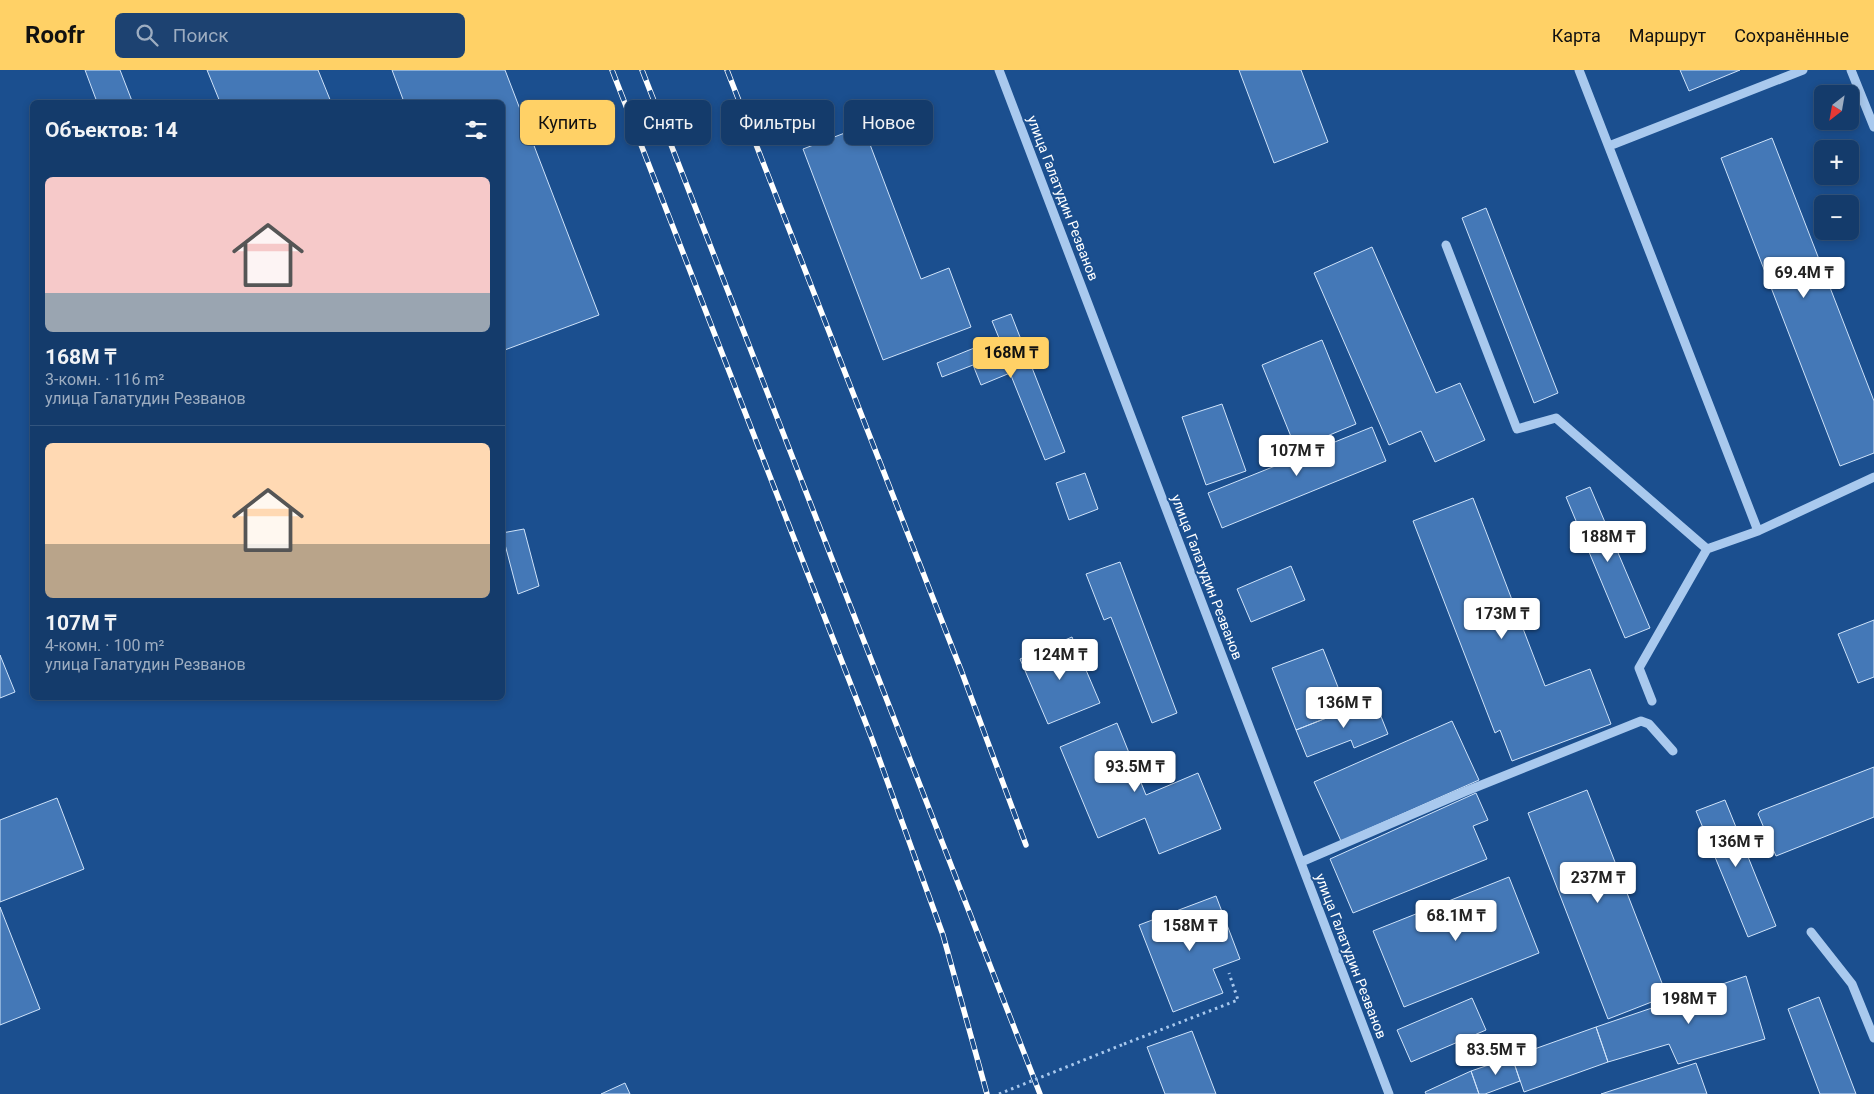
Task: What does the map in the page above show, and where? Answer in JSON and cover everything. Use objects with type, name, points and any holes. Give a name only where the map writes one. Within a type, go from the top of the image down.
[{"type":"street","name":"улица Галатудин Резванов","points":[[1000,70],[1389,1094]]},
{"type":"street","points":[[1579,70],[1758,531]]},
{"type":"street","points":[[1609,146],[1803,70]]},
{"type":"street","points":[[1851,70],[1874,127]]},
{"type":"street","points":[[1446,245],[1517,429],[1556,418],[1707,549]]},
{"type":"street","points":[[1652,701],[1639,668],[1707,549],[1758,531],[1874,477]]},
{"type":"street","points":[[1301,862],[1464,792],[1641,721],[1649,724],[1673,752]]},
{"type":"street","points":[[1811,932],[1852,984],[1874,1038]]},
{"type":"path","points":[[999,1094],[1238,1000],[1229,973]]},
{"type":"building","points":[[85,70],[120,70],[132,100],[96,100]]},
{"type":"building","points":[[207,70],[318,70],[330,100],[219,100]]},
{"type":"building","points":[[392,70],[505,70],[520,109],[520,145],[534,145],[599,315],[505,350],[505,100],[403,100]]},
{"type":"building","points":[[1239,70],[1301,70],[1328,142],[1274,163]]},
{"type":"building","points":[[1680,70],[1740,70],[1689,91]]},
{"type":"building","points":[[844,133],[844,145],[870,145],[921,279],[949,268],[971,327],[883,360],[803,149],[813,145],[834,145],[834,137]]},
{"type":"building","points":[[1772,138],[1874,401],[1874,453],[1840,466],[1721,158]]},
{"type":"building","points":[[1486,208],[1558,393],[1534,403],[1462,218]]},
{"type":"building","points":[[1372,247],[1436,393],[1460,383],[1485,440],[1435,462],[1421,431],[1389,445],[1314,273]]},
{"type":"building","points":[[1011,314],[1065,452],[1045,460],[1010,373],[981,385],[973,365],[942,377],[937,363],[999,338],[992,321]]},
{"type":"building","points":[[1322,340],[1356,424],[1296,449],[1262,365]]},
{"type":"building","points":[[1222,404],[1246,471],[1206,485],[1182,417]]},
{"type":"building","points":[[1372,427],[1386,461],[1222,528],[1208,493]]},
{"type":"building","points":[[1085,473],[1098,509],[1069,520],[1056,483]]},
{"type":"building","points":[[1590,487],[1650,628],[1625,638],[1566,497]]},
{"type":"building","points":[[1473,498],[1545,686],[1590,669],[1611,724],[1512,761],[1500,730],[1495,733],[1413,521]]},
{"type":"building","points":[[524,529],[539,586],[518,594],[505,544],[505,532]]},
{"type":"building","points":[[1120,562],[1177,713],[1152,723],[1111,617],[1104,620],[1086,574]]},
{"type":"building","points":[[1291,566],[1305,600],[1251,622],[1237,589]]},
{"type":"building","points":[[1874,620],[1874,677],[1858,683],[1838,634]]},
{"type":"building","points":[[1072,637],[1100,703],[1048,724],[1020,659]]},
{"type":"building","points":[[1323,649],[1347,710],[1296,730],[1272,668]]},
{"type":"building","points":[[0,655],[15,692],[0,698]]},
{"type":"building","points":[[1374,699],[1388,734],[1354,748],[1351,740],[1307,757],[1296,730]]},
{"type":"building","points":[[1452,721],[1479,780],[1341,841],[1314,782]]},
{"type":"building","points":[[1117,723],[1146,795],[1198,773],[1221,829],[1159,854],[1145,818],[1098,838],[1060,747]]},
{"type":"building","points":[[1874,767],[1874,817],[1776,856],[1758,814],[1760,811]]},
{"type":"building","points":[[1587,790],[1667,996],[1608,1019],[1528,813]]},
{"type":"building","points":[[1476,793],[1488,820],[1473,826],[1487,859],[1353,913],[1330,859]]},
{"type":"building","points":[[57,798],[84,869],[0,902],[0,820]]},
{"type":"building","points":[[1725,800],[1776,926],[1748,937],[1696,811]]},
{"type":"building","points":[[1509,877],[1539,953],[1404,1007],[1373,931]]},
{"type":"building","points":[[1216,896],[1240,959],[1213,969],[1223,993],[1173,1012],[1139,925]]},
{"type":"building","points":[[0,907],[40,1009],[0,1025]]},
{"type":"building","points":[[1746,976],[1765,1039],[1678,1064],[1669,1044],[1608,1062],[1596,1027]]},
{"type":"building","points":[[1819,997],[1856,1094],[1820,1094],[1788,1009]]},
{"type":"building","points":[[1472,998],[1486,1030],[1411,1062],[1397,1030]]},
{"type":"building","points":[[1596,1027],[1608,1062],[1524,1092],[1512,1057]]},
{"type":"building","points":[[1192,1031],[1216,1094],[1165,1094],[1147,1047]]},
{"type":"building","points":[[1512,1057],[1520,1081],[1485,1094],[1479,1094],[1471,1071]]},
{"type":"building","points":[[1696,1063],[1707,1094],[1601,1094]]},
{"type":"building","points":[[1471,1071],[1479,1094],[1426,1094],[1425,1092]]},
{"type":"building","points":[[625,1083],[630,1094],[601,1094]]},
{"type":"railway","points":[[612,70],[872,739],[943,935],[987,1094]]},
{"type":"railway","points":[[642,70],[1040,1094]]},
{"type":"railway","points":[[727,70],[961,670],[1026,845]]}]
